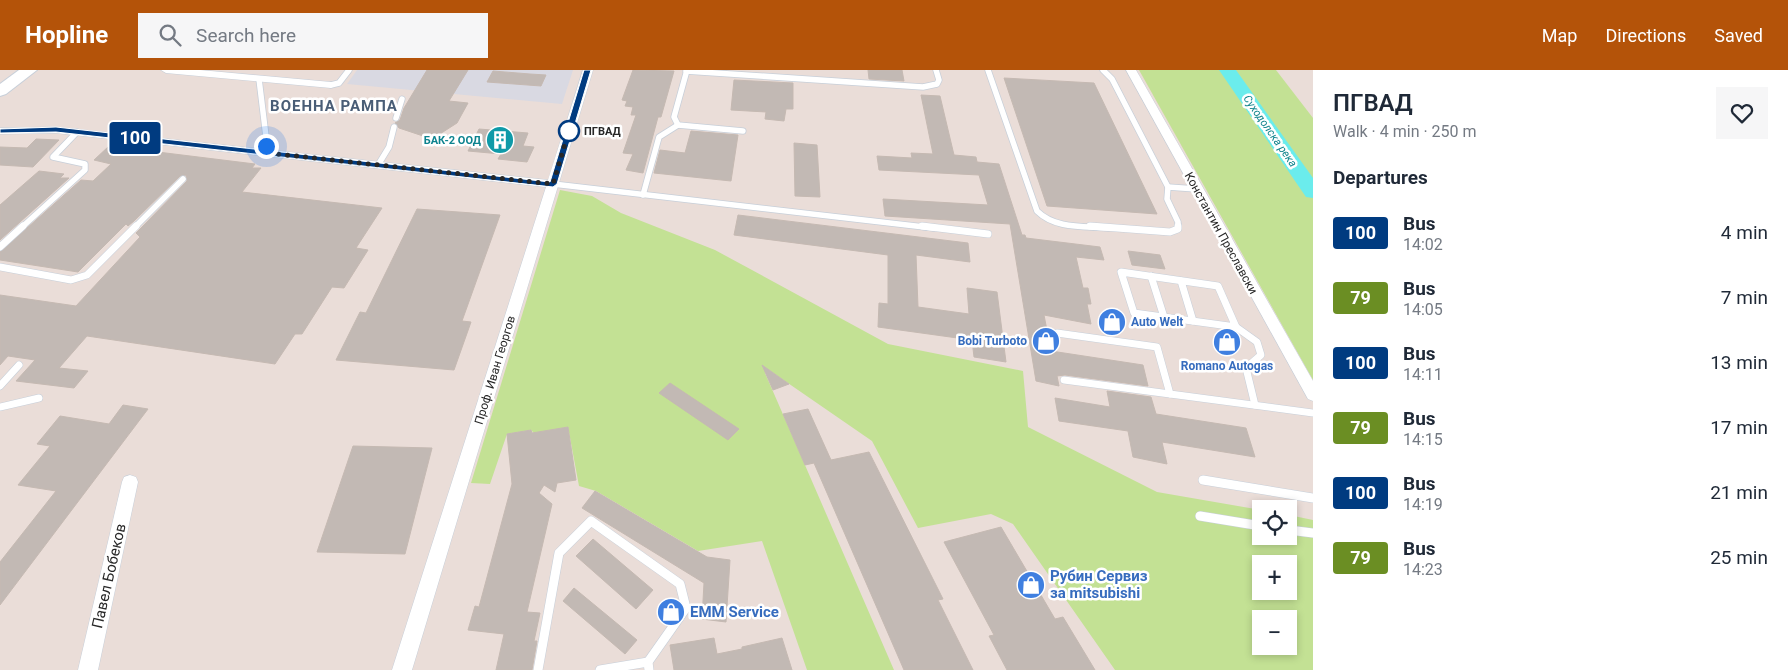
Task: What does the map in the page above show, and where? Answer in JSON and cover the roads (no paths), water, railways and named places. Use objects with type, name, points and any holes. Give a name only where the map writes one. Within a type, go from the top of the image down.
[{"type":"street","points":[[0,91],[29,70]]},
{"type":"street","points":[[166,70],[332,85]]},
{"type":"street","name":"Проф. Иван Георгов","points":[[402,670],[588,70]]},
{"type":"street","name":"Константин Преславски","points":[[1131,70],[1313,395]]},
{"type":"street","points":[[0,131],[38,129],[77,132],[553,184]]},
{"type":"street","name":"Павел Бобеков","points":[[88,670],[130,482]]},
{"type":"lane","points":[[332,85],[339,83],[349,70]]},
{"type":"lane","points":[[678,125],[674,117],[686,71],[923,87],[937,84],[939,80],[936,70]]},
{"type":"lane","points":[[988,70],[1037,211],[1045,219],[1056,224],[1170,232],[1178,229],[1178,222],[1167,199],[1168,187],[1112,79],[1103,70]]},
{"type":"lane","points":[[259,79],[268,153]]},
{"type":"lane","points":[[396,118],[402,99]]},
{"type":"lane","points":[[643,195],[659,137],[678,125],[743,131]]},
{"type":"lane","points":[[378,164],[389,147],[394,127]]},
{"type":"lane","points":[[0,247],[85,170],[85,164],[53,157],[77,132]]},
{"type":"lane","points":[[0,268],[71,280],[79,279],[87,275],[183,179]]},
{"type":"lane","points":[[553,184],[988,234]]},
{"type":"lane","points":[[1168,187],[1196,189]]},
{"type":"lane","points":[[1236,327],[1218,286],[1121,272],[1134,313],[1236,327],[1257,342],[1261,355],[1246,368],[1254,405]]},
{"type":"lane","points":[[1151,276],[1164,317]]},
{"type":"lane","points":[[1181,281],[1193,321]]},
{"type":"lane","points":[[1056,333],[1157,347],[1170,394]]},
{"type":"lane","points":[[0,386],[19,365]]},
{"type":"lane","points":[[1064,380],[1313,413]]},
{"type":"lane","points":[[0,407],[39,398]]},
{"type":"lane","points":[[1202,480],[1313,498]]},
{"type":"lane","points":[[1200,516],[1252,525]]},
{"type":"lane","points":[[538,670],[560,553],[591,521],[680,584],[686,608],[648,666],[600,670]]},
{"type":"lane","points":[[1297,531],[1313,534]]},
{"type":"waterway","name":"Суходолска река","points":[[1227,70],[1313,192]]},
{"type":"place","name":"ПГВАД","points":[[569,131]]},
{"type":"place","name":"БАК-2 ООД","points":[[500,140]]},
{"type":"place","name":"Auto Welt","points":[[1112,322]]},
{"type":"place","name":"Bobi Turboto","points":[[1046,341]]},
{"type":"place","name":"Romano Autogas","points":[[1227,342]]},
{"type":"place","name":"Рубин Сервиз за mitsubishi","points":[[1031,585]]},
{"type":"place","name":"EMM Service","points":[[671,612]]},
{"type":"district","name":"ВОЕННА РАМПА","points":[[334,106]]}]
